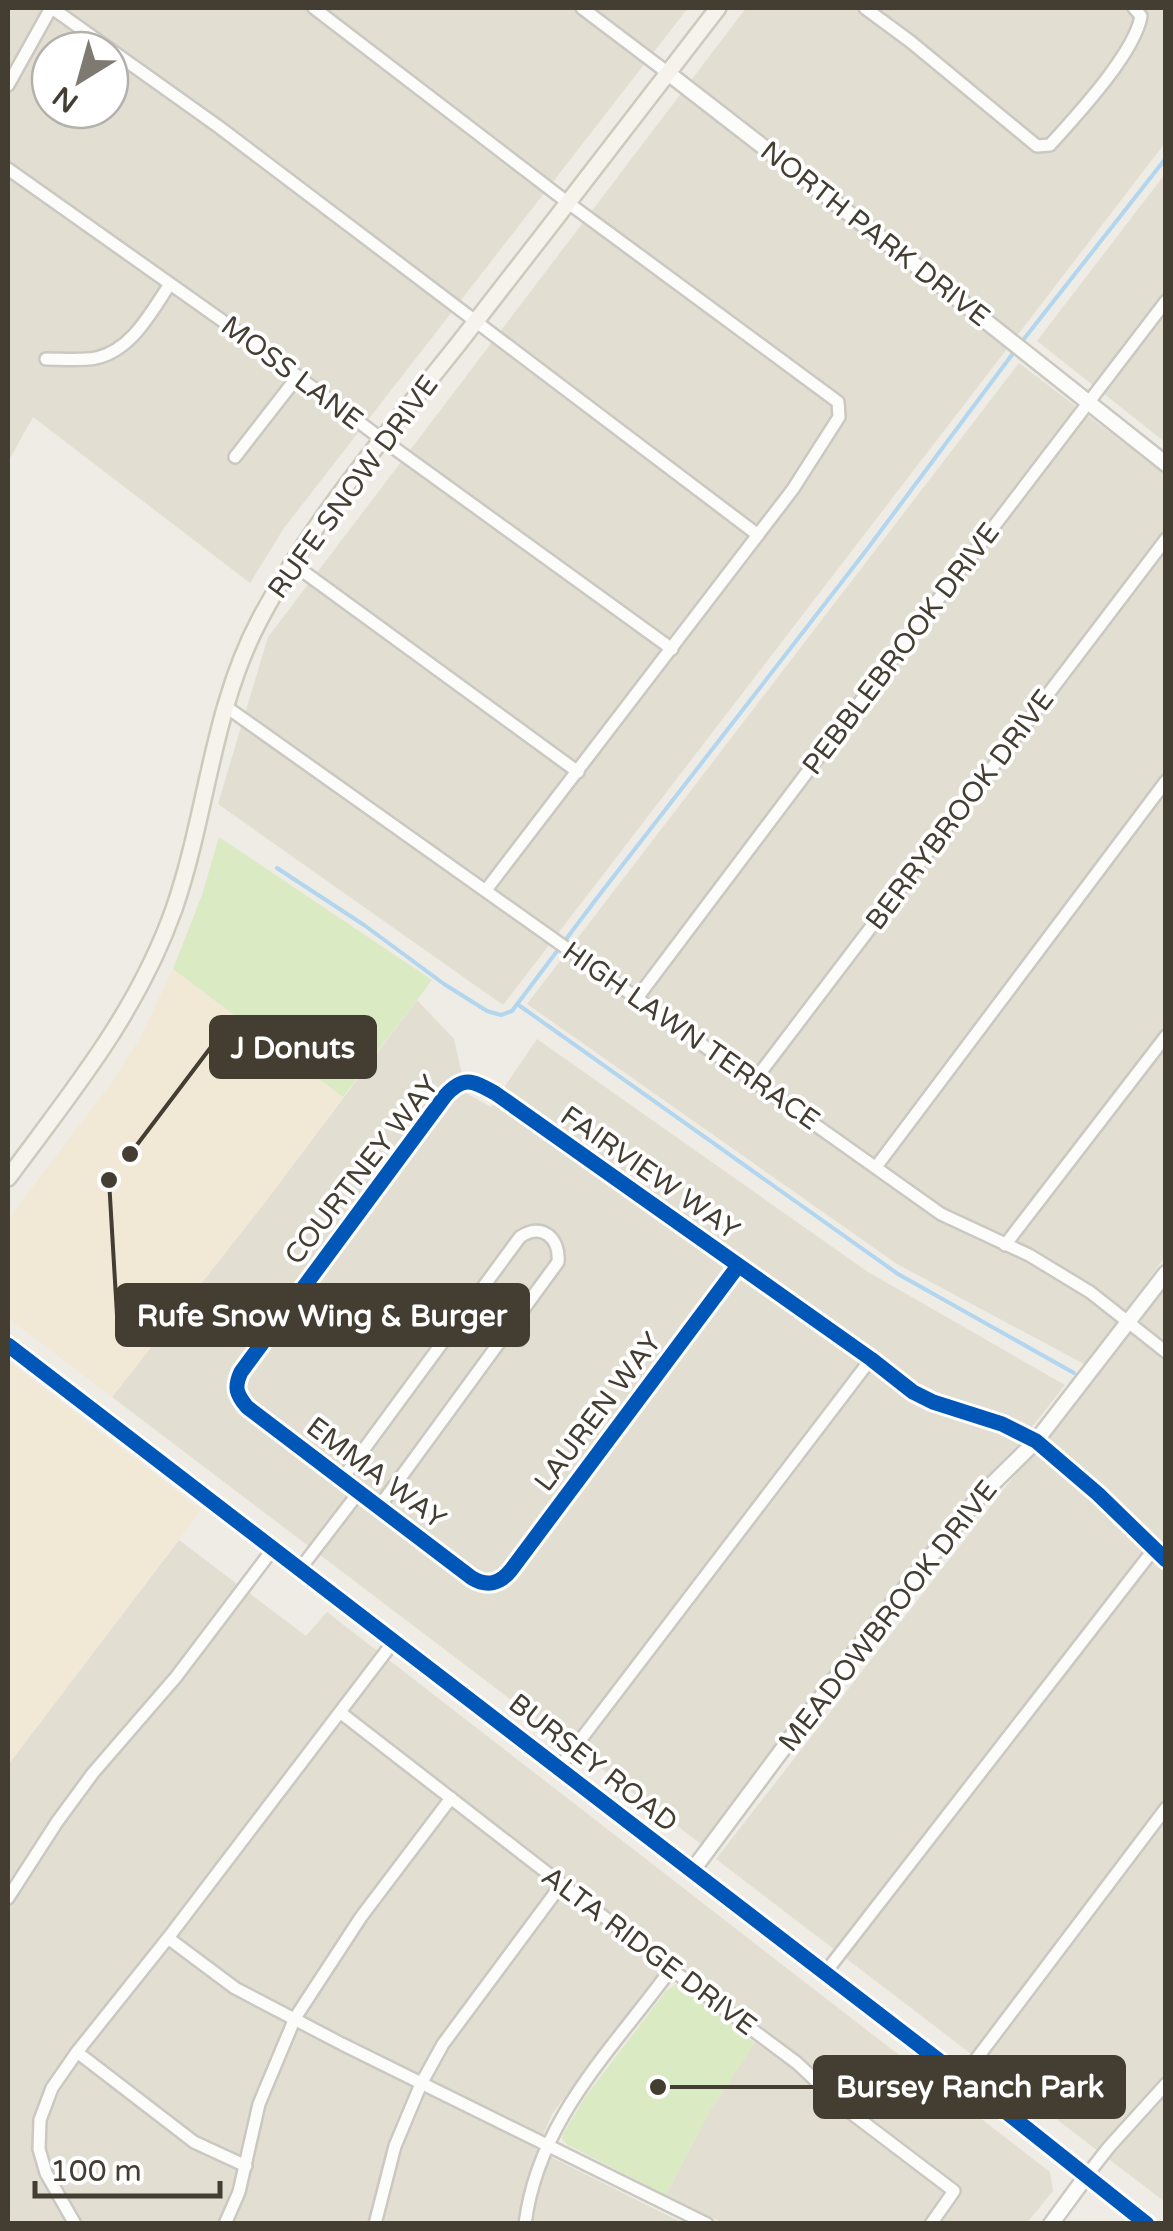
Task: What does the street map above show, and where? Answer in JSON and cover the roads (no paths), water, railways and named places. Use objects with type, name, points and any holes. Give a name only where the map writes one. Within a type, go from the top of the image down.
[{"type":"main road","name":"RUFE SNOW DRIVE","points":[[8,1178],[102,1051],[155,956],[190,855],[225,706],[258,622],[293,564],[382,440],[718,8]]},
{"type":"street","points":[[8,85],[52,8],[219,127],[758,535]]},
{"type":"street","points":[[314,8],[567,202],[838,402],[839,417],[794,489],[486,890]]},
{"type":"street","name":"NORTH PARK DRIVE","points":[[582,8],[1166,464]]},
{"type":"street","points":[[864,8],[1037,146],[1050,145],[1088,102],[1127,48],[1140,24],[1141,16],[1134,8]]},
{"type":"street","name":"MOSS LANE","points":[[8,168],[672,649]]},
{"type":"street","points":[[46,359],[93,359],[122,345],[136,333],[170,284]]},
{"type":"street","name":"PEBBLEBROOK DRIVE","points":[[637,998],[1166,301]]},
{"type":"street","points":[[235,456],[298,376]]},
{"type":"street","name":"BERRYBROOK DRIVE","points":[[754,1081],[1166,540]]},
{"type":"street","points":[[293,564],[578,772]]},
{"type":"street","name":"HIGH LAWN TERRACE","points":[[225,706],[940,1214],[1029,1256],[1090,1292],[1166,1352]]},
{"type":"street","points":[[876,1167],[1166,782]]},
{"type":"street","points":[[1005,1244],[1166,1036]]},
{"type":"street","name":"FAIRVIEW WAY","points":[[464,1082],[495,1093],[914,1392],[1036,1440],[1166,1560]]},
{"type":"street","name":"COURTNEY WAY","points":[[236,1390],[241,1372],[434,1111],[454,1086],[464,1082]]},
{"type":"street","points":[[342,1479],[520,1236],[537,1230],[548,1235],[558,1248],[558,1262],[379,1506]]},
{"type":"street","name":"LAUREN WAY","points":[[494,1583],[511,1570],[738,1266]]},
{"type":"street","name":"MEADOWBROOK DRIVE","points":[[692,1871],[870,1632],[978,1498],[1036,1440],[1166,1273]]},
{"type":"street","name":"BURSEY ROAD","points":[[8,1345],[1147,2224]]},
{"type":"street","points":[[559,1768],[871,1359]]},
{"type":"street","name":"EMMA WAY","points":[[236,1390],[247,1407],[472,1578],[494,1583]]},
{"type":"street","points":[[300,1569],[359,1492]]},
{"type":"street","points":[[8,1898],[93,1773],[176,1678],[273,1548]]},
{"type":"street","points":[[825,1973],[1154,1549]]},
{"type":"street","points":[[75,2224],[46,2174],[39,2148],[40,2120],[52,2088],[394,1641]]},
{"type":"street","name":"ALTA RIDGE DRIVE","points":[[341,1714],[797,2063],[846,2109],[954,2192],[930,2224]]},
{"type":"street","points":[[225,2224],[246,2166],[259,2104],[295,2018],[361,1917],[450,1798]]},
{"type":"street","points":[[962,2078],[1166,1808]]},
{"type":"street","points":[[374,2224],[395,2146],[443,2044],[561,1885]]},
{"type":"street","points":[[168,1938],[235,1988],[707,2224]]},
{"type":"street","points":[[525,2224],[529,2196],[547,2143],[564,2112],[671,1969]]},
{"type":"street","points":[[77,2052],[194,2142],[246,2166]]},
{"type":"street","points":[[1051,2224],[1109,2146],[1166,2084]]},
{"type":"waterway","points":[[1020,344],[1166,158]]},
{"type":"waterway","points":[[277,868],[487,1011],[501,1015],[512,1011],[1014,352]]},
{"type":"waterway","points":[[520,1006],[898,1274],[1074,1373]]},
{"type":"place","name":"J Donuts","points":[[130,1154]]},
{"type":"place","name":"Rufe Snow Wing & Burger","points":[[109,1180]]},
{"type":"place","name":"Bursey Ranch Park","points":[[658,2087]]}]
